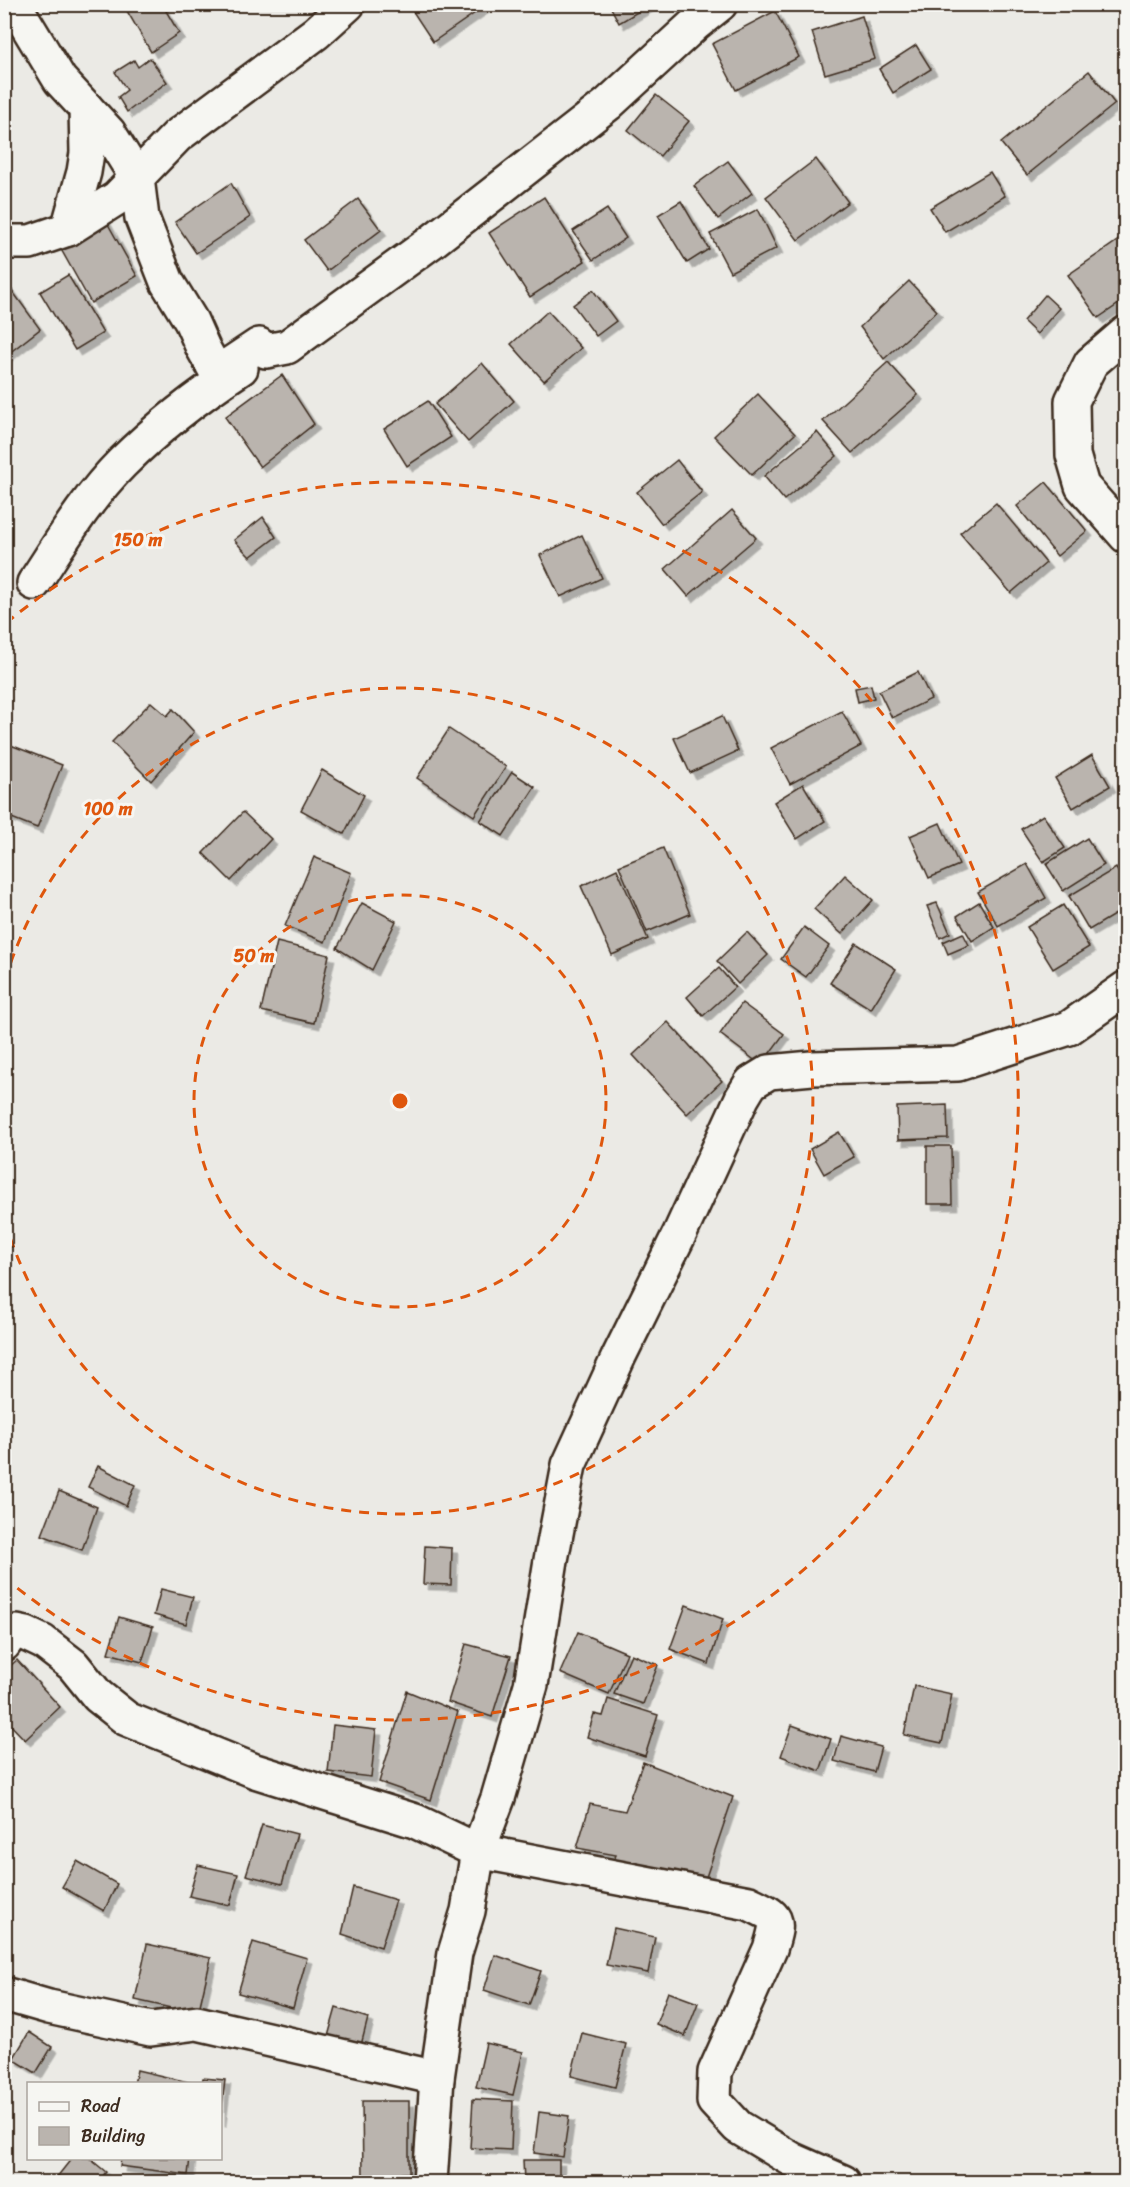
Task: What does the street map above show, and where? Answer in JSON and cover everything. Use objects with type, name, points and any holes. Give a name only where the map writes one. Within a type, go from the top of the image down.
[{"type":"street","points":[[14,4],[60,80],[109,133],[137,178],[142,218],[167,282],[191,321],[202,348],[217,373],[259,345],[266,351]]},
{"type":"street","points":[[4,242],[30,242],[68,228],[117,198],[177,136],[316,33],[348,4]]},
{"type":"street","points":[[34,583],[74,521],[121,464],[191,401],[266,351],[287,346],[430,243],[608,104],[720,4]]},
{"type":"street","points":[[68,228],[87,153],[86,108]]},
{"type":"street","points":[[1125,333],[1092,363],[1072,401],[1072,455],[1082,486],[1125,537]]},
{"type":"street","points":[[430,2182],[437,2078],[455,1953],[468,1911],[478,1851],[498,1798],[531,1685],[569,1465],[618,1356],[680,1233],[742,1098],[751,1083],[769,1072],[812,1068],[958,1064],[1069,1028],[1125,988]]},
{"type":"street","points":[[4,1644],[10,1635],[16,1632],[43,1642],[73,1665],[99,1696],[127,1719],[255,1771],[415,1821],[478,1851],[749,1903],[772,1914],[776,1921],[776,1930],[716,2072],[714,2101],[738,2127],[793,2160],[843,2182]]},
{"type":"street","points":[[4,1994],[49,2007],[151,2029],[198,2023],[437,2078]]},
{"type":"building","points":[[137,4],[162,4],[179,33],[151,52],[127,11]]},
{"type":"building","points":[[408,4],[488,4],[433,42]]},
{"type":"building","points":[[609,4],[651,4],[619,23]]},
{"type":"building","points":[[775,11],[799,57],[736,90],[712,44]]},
{"type":"building","points":[[862,16],[875,59],[825,74],[812,32]]},
{"type":"building","points":[[916,45],[931,69],[893,93],[879,69]]},
{"type":"building","points":[[150,58],[167,82],[127,112],[118,97],[127,90],[115,72],[134,60],[138,67]]},
{"type":"building","points":[[1089,71],[1115,104],[1027,175],[1001,143]]},
{"type":"building","points":[[656,95],[689,121],[660,156],[628,130]]},
{"type":"building","points":[[816,159],[848,202],[798,240],[766,197]]},
{"type":"building","points":[[728,161],[752,193],[718,219],[694,186]]},
{"type":"building","points":[[990,172],[1005,196],[945,232],[930,208]]},
{"type":"building","points":[[231,183],[250,217],[196,253],[175,222]]},
{"type":"building","points":[[544,197],[585,261],[530,297],[489,233]]},
{"type":"building","points":[[358,199],[381,230],[327,271],[304,240]]},
{"type":"building","points":[[681,201],[709,249],[687,263],[658,215]]},
{"type":"building","points":[[607,209],[626,238],[593,260],[573,231]]},
{"type":"building","points":[[758,209],[777,248],[730,272],[710,234]]},
{"type":"building","points":[[104,217],[137,276],[91,303],[58,244]]},
{"type":"building","points":[[1126,235],[1126,299],[1098,318],[1068,275]]},
{"type":"building","points":[[68,275],[103,333],[75,350],[40,292]]},
{"type":"building","points":[[909,281],[937,311],[884,359],[860,327]]},
{"type":"building","points":[[8,285],[40,329],[4,357],[4,288]]},
{"type":"building","points":[[593,290],[616,321],[596,336],[573,305]]},
{"type":"building","points":[[1045,295],[1059,308],[1037,334],[1023,321]]},
{"type":"building","points":[[548,311],[581,348],[544,381],[511,344]]},
{"type":"building","points":[[888,362],[918,395],[852,453],[823,421]]},
{"type":"building","points":[[482,363],[514,401],[468,442],[435,404]]},
{"type":"building","points":[[282,375],[314,424],[260,467],[225,417]]},
{"type":"building","points":[[758,394],[795,434],[752,475],[714,436]]},
{"type":"building","points":[[428,401],[451,437],[407,466],[384,429]]},
{"type":"building","points":[[817,432],[837,456],[784,500],[764,476]]},
{"type":"building","points":[[677,460],[702,492],[662,524],[637,492]]},
{"type":"building","points":[[1046,482],[1087,531],[1057,556],[1017,506]]},
{"type":"building","points":[[996,503],[1046,563],[1011,593],[960,533]]},
{"type":"building","points":[[732,510],[756,538],[688,596],[665,569]]},
{"type":"building","points":[[263,517],[276,537],[250,557],[234,540]]},
{"type":"building","points":[[582,535],[602,578],[560,597],[540,555]]},
{"type":"building","points":[[918,672],[931,699],[892,718],[879,691]]},
{"type":"building","points":[[871,685],[874,698],[858,702],[855,688]]},
{"type":"building","points":[[151,702],[167,716],[173,709],[194,732],[151,781],[112,742]]},
{"type":"building","points":[[842,711],[861,746],[790,784],[771,748]]},
{"type":"building","points":[[722,716],[738,751],[690,773],[674,738]]},
{"type":"building","points":[[449,729],[506,767],[474,816],[417,778]]},
{"type":"building","points":[[8,744],[62,765],[37,828],[4,815],[4,753]]},
{"type":"building","points":[[1092,755],[1110,786],[1073,808],[1055,778]]},
{"type":"building","points":[[322,770],[364,795],[344,834],[301,810]]},
{"type":"building","points":[[512,772],[535,787],[503,836],[480,821]]},
{"type":"building","points":[[803,784],[825,821],[797,839],[774,802]]},
{"type":"building","points":[[243,812],[271,839],[231,881],[203,853]]},
{"type":"building","points":[[1043,815],[1065,848],[1043,862],[1021,829]]},
{"type":"building","points":[[940,823],[959,865],[929,878],[910,836]]},
{"type":"building","points":[[1087,838],[1104,865],[1063,891],[1046,864]]},
{"type":"building","points":[[663,848],[690,914],[647,932],[619,866]]},
{"type":"building","points":[[314,857],[351,873],[325,942],[285,926]]},
{"type":"building","points":[[1027,864],[1046,898],[998,926],[978,892]]},
{"type":"building","points":[[1116,868],[1126,885],[1126,908],[1089,930],[1069,896]]},
{"type":"building","points":[[617,869],[648,939],[612,955],[581,886]]},
{"type":"building","points":[[845,875],[873,900],[842,934],[814,909]]},
{"type":"building","points":[[979,902],[994,927],[972,941],[957,916]]},
{"type":"building","points":[[362,903],[396,921],[372,970],[337,948]]},
{"type":"building","points":[[937,903],[950,933],[940,938],[927,906]]},
{"type":"building","points":[[1063,905],[1089,947],[1053,969],[1027,927]]},
{"type":"building","points":[[804,927],[829,946],[806,977],[781,959]]},
{"type":"building","points":[[747,932],[768,955],[738,984],[717,961]]},
{"type":"building","points":[[963,933],[969,945],[948,954],[943,942]]},
{"type":"building","points":[[277,942],[329,955],[314,1023],[261,1011]]},
{"type":"building","points":[[856,943],[896,969],[871,1009],[830,983]]},
{"type":"building","points":[[719,968],[735,987],[703,1016],[687,997]]},
{"type":"building","points":[[742,1003],[784,1034],[761,1065],[720,1034]]},
{"type":"building","points":[[668,1022],[722,1081],[687,1114],[633,1055]]},
{"type":"building","points":[[947,1105],[948,1138],[898,1140],[897,1107]]},
{"type":"building","points":[[839,1132],[854,1157],[824,1174],[810,1149]]},
{"type":"building","points":[[927,1146],[951,1146],[952,1204],[927,1204]]},
{"type":"building","points":[[98,1466],[135,1485],[126,1506],[88,1487]]},
{"type":"building","points":[[59,1491],[97,1507],[82,1550],[42,1535]]},
{"type":"building","points":[[425,1546],[452,1548],[451,1585],[423,1584]]},
{"type":"building","points":[[161,1589],[193,1597],[186,1624],[154,1615]]},
{"type":"building","points":[[686,1605],[723,1619],[709,1664],[670,1649]]},
{"type":"building","points":[[119,1617],[153,1627],[142,1662],[108,1653]]},
{"type":"building","points":[[578,1632],[627,1653],[609,1694],[560,1673]]},
{"type":"building","points":[[466,1644],[511,1656],[492,1717],[448,1702]]},
{"type":"building","points":[[631,1654],[658,1665],[643,1704],[614,1694]]},
{"type":"building","points":[[17,1660],[60,1707],[25,1740],[4,1718],[4,1671]]},
{"type":"building","points":[[914,1686],[952,1694],[942,1743],[904,1735]]},
{"type":"building","points":[[407,1691],[458,1712],[431,1800],[379,1782]]},
{"type":"building","points":[[608,1699],[658,1715],[645,1756],[587,1737],[594,1714],[603,1716]]},
{"type":"building","points":[[333,1725],[376,1730],[371,1777],[328,1772]]},
{"type":"building","points":[[792,1725],[831,1739],[820,1771],[781,1756]]},
{"type":"building","points":[[841,1736],[881,1747],[874,1772],[834,1761]]},
{"type":"building","points":[[643,1762],[733,1797],[699,1898],[609,1871],[616,1855],[577,1848],[590,1804],[625,1811]]},
{"type":"building","points":[[262,1825],[297,1834],[282,1884],[246,1875]]},
{"type":"building","points":[[77,1861],[117,1884],[104,1911],[62,1887]]},
{"type":"building","points":[[198,1865],[238,1874],[230,1905],[189,1896]]},
{"type":"building","points":[[353,1887],[396,1900],[381,1947],[342,1934]]},
{"type":"building","points":[[614,1928],[655,1937],[648,1973],[606,1965]]},
{"type":"building","points":[[253,1942],[307,1958],[293,2008],[238,1993]]},
{"type":"building","points":[[147,1944],[211,1958],[198,2014],[135,2000]]},
{"type":"building","points":[[495,1955],[541,1971],[529,2005],[484,1990]]},
{"type":"building","points":[[668,1992],[698,2003],[685,2036],[656,2024]]},
{"type":"building","points":[[336,2008],[368,2018],[358,2057],[325,2047]]},
{"type":"building","points":[[29,2032],[52,2047],[36,2073],[13,2059]]},
{"type":"building","points":[[582,2033],[626,2044],[615,2087],[571,2076]]},
{"type":"building","points":[[486,2043],[523,2052],[513,2095],[476,2087]]},
{"type":"building","points":[[137,2070],[188,2082],[134,2082]]},
{"type":"building","points":[[203,2078],[225,2080],[222,2105],[222,2082],[202,2082]]},
{"type":"building","points":[[473,2099],[513,2101],[511,2150],[470,2148]]},
{"type":"building","points":[[362,2101],[409,2101],[409,2173],[363,2176]]},
{"type":"building","points":[[539,2112],[569,2116],[563,2157],[534,2153]]},
{"type":"building","points":[[70,2160],[91,2160],[106,2172],[98,2182],[53,2182]]},
{"type":"building","points":[[121,2160],[190,2160],[188,2175],[120,2166]]},
{"type":"building","points":[[523,2160],[559,2160],[559,2182],[524,2182]]}]
